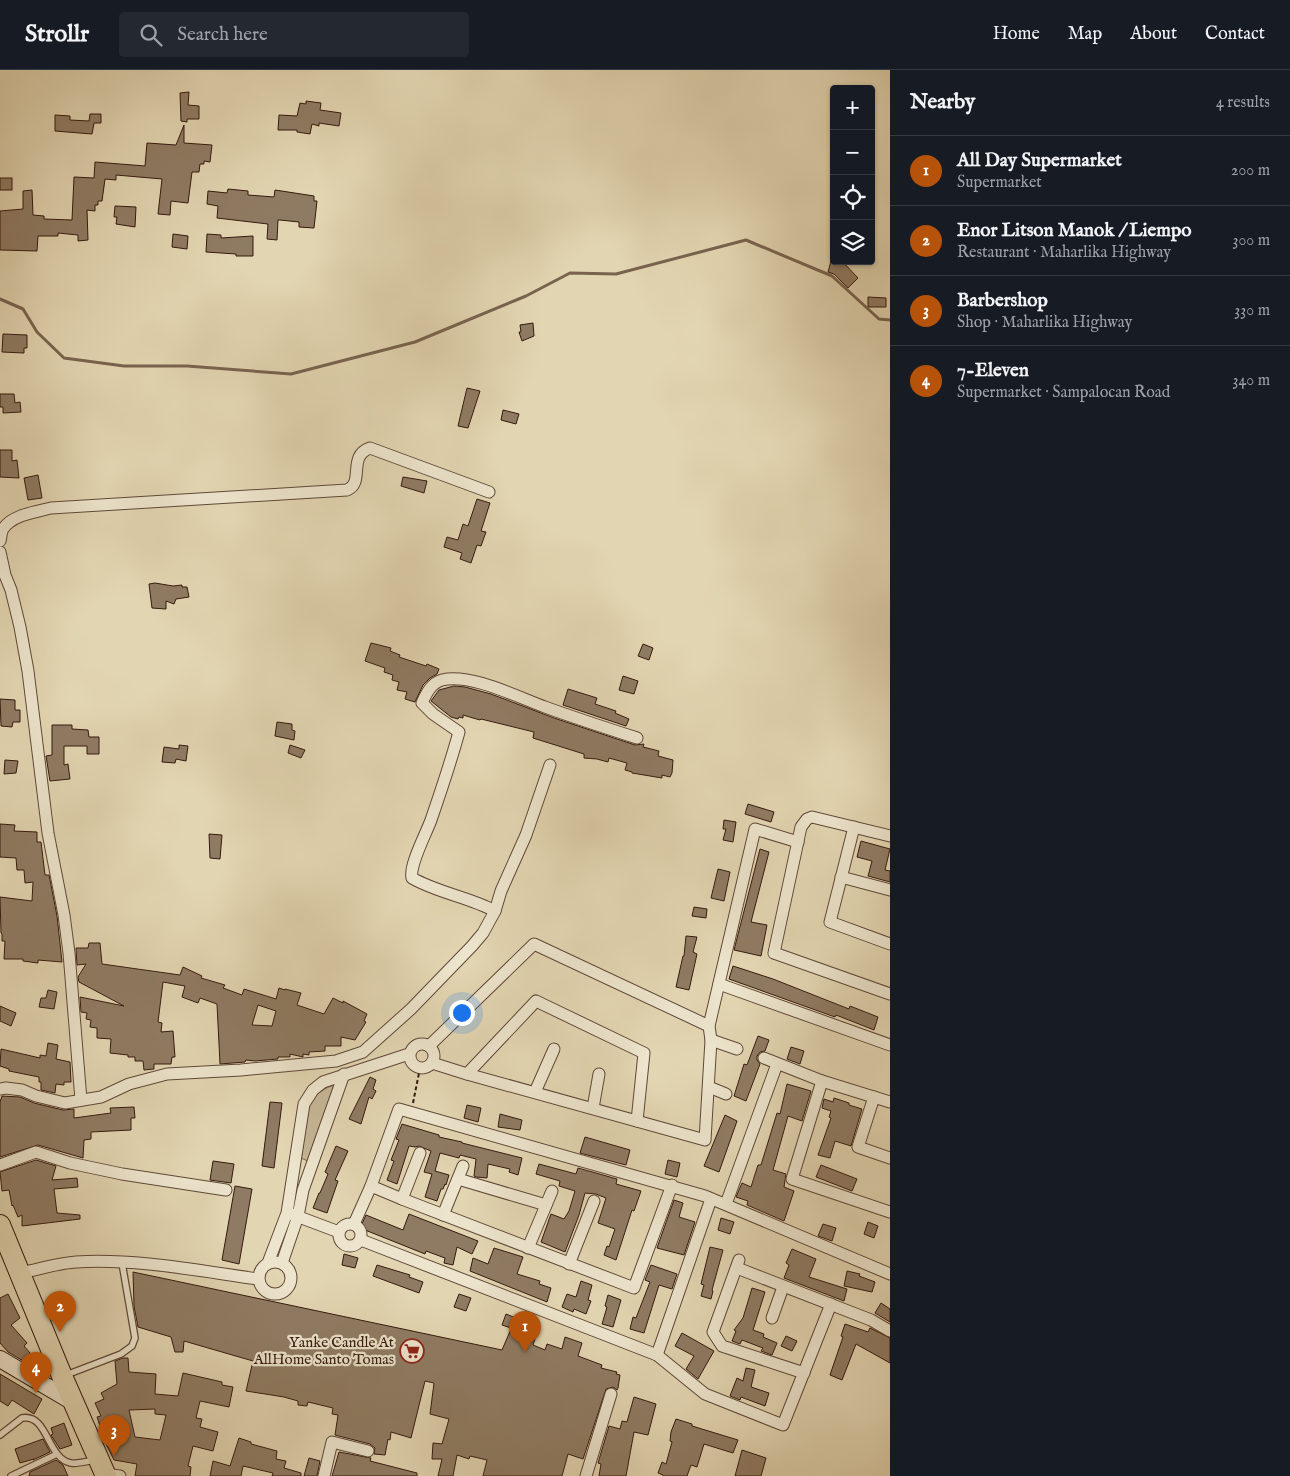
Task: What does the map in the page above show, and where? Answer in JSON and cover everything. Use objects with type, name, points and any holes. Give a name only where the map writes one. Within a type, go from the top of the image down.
[{"type":"highway","points":[[0,1225],[62,1376],[108,1471]]},
{"type":"main road","points":[[0,1359],[74,1402]]},
{"type":"street","points":[[0,541],[2,530],[12,521],[22,516],[51,508],[347,490],[355,483],[359,456],[370,448],[489,492]]},
{"type":"street","points":[[0,552],[20,627],[28,671],[48,833],[61,898],[69,953],[81,1100]]},
{"type":"street","points":[[495,911],[474,901],[424,885],[412,878],[413,866],[430,822],[459,732],[433,714],[422,703],[427,692],[440,680],[459,678],[506,691],[544,707],[636,738]]},
{"type":"street","points":[[0,1089],[22,1090],[36,1096],[65,1103],[101,1097],[129,1084],[167,1074],[313,1064],[336,1061],[363,1052],[399,1021],[458,962],[483,932],[495,911],[501,891],[526,835],[550,764]]},
{"type":"street","points":[[890,836],[812,817],[807,819],[800,827],[774,954],[890,994]]},
{"type":"street","points":[[854,828],[830,922],[890,944]]},
{"type":"street","points":[[432,1063],[705,1140],[711,1040],[709,1026],[755,829],[798,842]]},
{"type":"street","points":[[841,876],[890,890]]},
{"type":"street","points":[[429,1046],[534,944],[709,1026]]},
{"type":"street","points":[[719,984],[890,1045]]},
{"type":"street","points":[[467,1074],[536,1001],[644,1053],[637,1121]]},
{"type":"street","points":[[711,1040],[737,1049]]},
{"type":"street","points":[[423,1044],[429,1046],[434,1057],[432,1063],[427,1067],[420,1068],[414,1066],[410,1061],[409,1054],[412,1048],[423,1044]]},
{"type":"street","points":[[535,1092],[554,1049]]},
{"type":"street","points":[[282,1263],[292,1215],[304,1104],[313,1090],[324,1082],[409,1054]]},
{"type":"street","points":[[764,1058],[822,1081],[890,1102]]},
{"type":"street","points":[[726,1204],[777,1064]]},
{"type":"street","points":[[268,1263],[275,1261],[282,1263],[288,1268],[291,1276],[290,1285],[284,1291],[276,1294],[268,1293],[261,1287],[258,1279],[261,1269],[268,1263],[303,1190],[344,1074]]},
{"type":"street","points":[[593,1108],[599,1074]]},
{"type":"street","points":[[822,1081],[792,1179],[890,1212]]},
{"type":"street","points":[[708,1087],[726,1094]]},
{"type":"street","points":[[874,1097],[858,1148],[890,1158]]},
{"type":"street","points":[[354,1224],[371,1186],[398,1108],[672,1185],[726,1204],[890,1274]]},
{"type":"street","points":[[0,1165],[36,1152],[70,1163],[122,1174],[226,1190]]},
{"type":"street","points":[[402,1199],[420,1153]]},
{"type":"street","points":[[444,1215],[463,1166]]},
{"type":"street","points":[[458,1179],[546,1205]]},
{"type":"street","points":[[371,1186],[634,1288],[672,1185]]},
{"type":"street","points":[[528,1248],[552,1191]]},
{"type":"street","points":[[657,1356],[711,1199]]},
{"type":"street","points":[[569,1264],[594,1202]]},
{"type":"street","points":[[292,1215],[339,1232]]},
{"type":"street","points":[[348,1223],[354,1224],[360,1228],[361,1240],[352,1246],[346,1246],[339,1238],[339,1232],[342,1226],[348,1223]]},
{"type":"street","points":[[361,1240],[657,1356],[705,1394],[783,1425],[831,1304]]},
{"type":"street","points":[[20,1274],[75,1262],[172,1267],[258,1279]]},
{"type":"street","points":[[804,1373],[722,1346],[713,1332],[738,1264],[783,1287],[871,1320],[890,1331]]},
{"type":"street","points":[[772,1318],[783,1287]]},
{"type":"street","points":[[586,1476],[611,1394]]},
{"type":"street","points":[[324,1476],[332,1442],[368,1451]]},
{"type":"lane","points":[[62,1376],[121,1354],[132,1346],[135,1338],[122,1263]]},
{"type":"lane","points":[[0,1435],[22,1418],[33,1419],[63,1460],[108,1471]]},
{"type":"lane","points":[[12,1476],[57,1454]]},
{"type":"path","points":[[412,1112],[420,1068]]},
{"type":"shaded area","points":[[334,1085],[308,1161],[298,1157],[305,1114],[309,1105],[323,1090]]},
{"type":"building","points":[[189,92],[188,105],[199,106],[199,119],[187,119],[187,122],[181,121],[180,93]]},
{"type":"building","points":[[306,101],[321,103],[320,110],[341,113],[339,126],[319,123],[319,126],[312,124],[310,134],[297,132],[297,130],[278,130],[279,115],[297,116],[300,103],[306,104]]},
{"type":"building","points":[[90,114],[101,114],[101,123],[94,123],[92,134],[55,131],[55,115],[70,116],[70,120],[89,121]]},
{"type":"building","points":[[184,125],[184,143],[212,145],[210,162],[204,161],[204,164],[200,164],[199,172],[192,172],[188,203],[171,201],[170,215],[158,214],[162,179],[116,175],[116,180],[105,179],[102,201],[98,201],[98,205],[95,205],[95,211],[87,210],[88,240],[78,241],[78,235],[58,233],[58,236],[38,236],[37,251],[0,250],[0,211],[23,209],[23,191],[32,190],[33,215],[44,216],[44,219],[72,220],[74,177],[94,178],[95,162],[145,166],[147,143],[176,145]]},
{"type":"building","points":[[0,178],[12,178],[12,190],[0,190]]},
{"type":"building","points":[[228,189],[248,191],[248,195],[274,197],[275,190],[314,196],[314,201],[317,201],[314,228],[299,227],[299,222],[278,220],[277,240],[267,239],[268,224],[217,218],[218,206],[207,204],[208,191],[227,193]]},
{"type":"building","points":[[115,206],[136,207],[135,227],[116,224],[117,217],[114,217]]},
{"type":"building","points":[[173,234],[188,236],[187,249],[172,247]]},
{"type":"building","points":[[207,234],[221,235],[221,238],[253,236],[253,256],[206,252]]},
{"type":"building","points":[[830,265],[846,265],[858,278],[848,288],[834,274],[828,272]]},
{"type":"building","points":[[868,297],[886,298],[886,307],[868,307]]},
{"type":"building","points":[[533,323],[534,336],[522,341],[519,332],[521,332],[520,325]]},
{"type":"building","points":[[3,334],[27,335],[27,348],[24,348],[24,353],[2,352]]},
{"type":"building","points":[[467,388],[480,391],[468,428],[458,426]]},
{"type":"building","points":[[0,394],[14,394],[15,403],[20,402],[21,412],[3,413],[3,407],[0,407]]},
{"type":"building","points":[[503,410],[519,414],[516,424],[501,420]]},
{"type":"building","points":[[0,450],[12,450],[12,461],[17,460],[19,478],[0,477]]},
{"type":"building","points":[[38,475],[42,498],[28,500],[24,478]]},
{"type":"building","points":[[403,477],[427,481],[424,493],[401,486]]},
{"type":"building","points":[[477,499],[490,503],[481,531],[486,532],[481,546],[477,545],[471,563],[460,559],[462,553],[444,547],[447,537],[458,540],[463,524],[468,526]]},
{"type":"building","points":[[149,584],[187,587],[189,597],[176,599],[174,604],[166,601],[166,609],[152,608]]},
{"type":"building","points":[[371,643],[391,648],[390,651],[400,655],[399,657],[439,669],[437,674],[423,685],[415,702],[405,699],[407,692],[397,690],[399,682],[392,680],[393,675],[384,672],[385,668],[365,661]]},
{"type":"building","points":[[643,644],[653,648],[649,660],[638,656]]},
{"type":"building","points":[[623,676],[638,681],[634,694],[619,690]]},
{"type":"building","points":[[454,686],[491,694],[554,718],[635,745],[644,744],[643,747],[659,751],[658,756],[673,760],[672,773],[670,777],[662,775],[662,778],[632,773],[625,770],[627,763],[609,758],[608,762],[584,758],[584,754],[533,738],[534,732],[463,715],[463,718],[459,717],[458,719],[451,717],[431,701],[439,690]]},
{"type":"building","points":[[568,689],[597,698],[595,704],[616,711],[615,713],[629,719],[626,726],[563,705]]},
{"type":"building","points":[[0,699],[15,700],[15,710],[20,710],[20,722],[13,722],[12,727],[1,726]]},
{"type":"building","points":[[277,722],[292,724],[292,730],[295,731],[294,740],[275,736]]},
{"type":"building","points":[[52,725],[72,725],[72,729],[88,730],[89,737],[99,737],[99,754],[87,754],[87,746],[64,746],[64,765],[68,764],[70,779],[50,781],[46,756],[52,755]]},
{"type":"building","points":[[179,745],[188,746],[186,761],[176,759],[175,763],[162,762],[164,747],[179,749]]},
{"type":"building","points":[[290,745],[305,750],[301,758],[288,753]]},
{"type":"building","points":[[5,760],[18,761],[16,773],[4,774]]},
{"type":"building","points":[[748,804],[774,812],[771,822],[745,814]]},
{"type":"building","points":[[724,820],[736,822],[733,842],[723,840],[726,829],[723,829]]},
{"type":"building","points":[[0,824],[15,825],[14,831],[37,832],[37,842],[41,842],[45,875],[49,875],[57,916],[62,962],[38,960],[38,963],[23,961],[23,959],[4,959],[5,941],[2,941],[1,933],[0,897],[32,901],[33,882],[25,883],[24,870],[17,870],[16,858],[0,857]]},
{"type":"building","points":[[209,834],[222,835],[220,859],[210,858]]},
{"type":"building","points":[[861,841],[890,849],[885,870],[890,871],[890,882],[868,876],[872,861],[857,857]]},
{"type":"building","points":[[760,849],[769,852],[751,922],[767,925],[761,956],[734,950]]},
{"type":"building","points":[[718,869],[730,872],[724,901],[711,898]]},
{"type":"building","points":[[694,907],[707,909],[706,918],[692,916]]},
{"type":"building","points":[[686,936],[697,937],[693,952],[697,954],[689,990],[676,987],[684,956]]},
{"type":"building","points":[[89,943],[100,943],[102,964],[180,975],[183,967],[202,976],[201,978],[225,985],[223,988],[242,995],[244,989],[276,999],[279,988],[301,993],[297,1005],[324,1014],[333,998],[343,1003],[343,1001],[367,1014],[364,1021],[366,1022],[355,1040],[341,1037],[341,1046],[325,1046],[325,1051],[309,1052],[309,1055],[303,1054],[303,1057],[290,1054],[290,1057],[278,1057],[278,1059],[246,1060],[245,1062],[220,1064],[217,1004],[200,998],[198,1003],[182,997],[185,986],[163,982],[158,1022],[162,1023],[161,1032],[173,1031],[175,1057],[172,1057],[171,1064],[154,1064],[154,1069],[144,1070],[143,1061],[135,1061],[135,1057],[110,1053],[111,1039],[97,1038],[97,1028],[90,1027],[91,1020],[86,1019],[87,1013],[81,1012],[80,997],[124,1006],[79,982],[78,977],[86,964],[77,965],[76,948],[88,948]],"holes":[[[258,1005],[276,1011],[272,1026],[252,1025]]]},
{"type":"building","points":[[733,966],[773,979],[849,1009],[850,1006],[878,1017],[874,1030],[836,1015],[835,1017],[729,979]]},
{"type":"building","points":[[48,990],[57,992],[54,1009],[39,1007],[41,998],[46,998]]},
{"type":"building","points":[[0,1006],[16,1013],[11,1026],[0,1021]]},
{"type":"building","points":[[758,1036],[769,1040],[765,1051],[760,1052],[757,1056],[760,1064],[746,1101],[734,1096],[744,1064],[747,1065]]},
{"type":"building","points":[[48,1043],[58,1045],[56,1059],[70,1062],[71,1082],[64,1082],[64,1085],[56,1084],[55,1093],[41,1090],[39,1077],[9,1071],[9,1069],[0,1066],[1,1049],[40,1058],[40,1055],[46,1056]]},
{"type":"building","points":[[791,1047],[804,1051],[800,1064],[787,1059]]},
{"type":"building","points":[[370,1077],[376,1080],[373,1089],[376,1091],[372,1099],[369,1097],[361,1124],[349,1119]]},
{"type":"building","points":[[787,1084],[811,1091],[802,1121],[788,1116],[773,1170],[786,1174],[784,1187],[794,1191],[784,1221],[747,1205],[748,1201],[736,1197],[742,1183],[751,1187],[758,1165],[761,1165],[777,1113],[780,1114]]},
{"type":"building","points":[[2,1096],[20,1097],[34,1103],[63,1110],[74,1109],[74,1118],[111,1113],[110,1108],[134,1107],[135,1118],[131,1118],[131,1130],[91,1132],[91,1139],[84,1140],[83,1158],[38,1145],[0,1157],[0,1102]]},
{"type":"building","points":[[834,1098],[862,1109],[851,1146],[835,1141],[830,1158],[818,1155],[831,1118],[829,1117],[831,1111],[822,1108],[824,1099],[833,1102]]},
{"type":"building","points":[[270,1102],[282,1103],[274,1168],[262,1166]]},
{"type":"building","points":[[467,1105],[481,1108],[478,1122],[464,1118]]},
{"type":"building","points":[[500,1114],[522,1120],[520,1130],[498,1127]]},
{"type":"building","points":[[725,1115],[737,1121],[719,1172],[704,1166]]},
{"type":"building","points":[[402,1124],[439,1135],[439,1137],[522,1158],[518,1175],[509,1172],[510,1169],[488,1164],[487,1178],[476,1177],[474,1176],[476,1159],[460,1155],[459,1158],[440,1153],[435,1171],[449,1175],[446,1185],[441,1189],[437,1201],[425,1197],[432,1174],[424,1172],[431,1151],[419,1146],[409,1146],[397,1184],[387,1180],[394,1161],[391,1160],[399,1140],[396,1139]]},
{"type":"building","points":[[585,1137],[630,1150],[626,1165],[580,1153]]},
{"type":"building","points":[[336,1146],[348,1151],[335,1180],[338,1181],[327,1213],[313,1208],[328,1174],[325,1172]]},
{"type":"building","points":[[36,1160],[56,1166],[52,1180],[77,1178],[78,1187],[54,1189],[57,1213],[80,1215],[80,1219],[22,1226],[22,1215],[18,1217],[12,1206],[9,1190],[2,1191],[0,1172]]},
{"type":"building","points":[[668,1160],[680,1163],[677,1177],[665,1174]]},
{"type":"building","points":[[213,1161],[234,1164],[231,1183],[210,1180]]},
{"type":"building","points":[[539,1164],[576,1174],[578,1168],[617,1179],[616,1184],[641,1191],[634,1211],[632,1210],[616,1260],[604,1255],[615,1229],[598,1223],[606,1198],[596,1194],[585,1193],[565,1252],[541,1242],[551,1214],[564,1219],[569,1211],[575,1191],[559,1186],[560,1181],[536,1174]]},
{"type":"building","points":[[821,1165],[857,1179],[852,1191],[816,1177]]},
{"type":"building","points":[[235,1186],[252,1189],[239,1264],[222,1260]]},
{"type":"building","points":[[674,1200],[683,1203],[679,1217],[695,1222],[684,1255],[657,1248]]},
{"type":"building","points":[[409,1214],[478,1241],[472,1254],[457,1247],[453,1265],[444,1263],[445,1258],[426,1251],[425,1254],[360,1228],[366,1215],[403,1230]]},
{"type":"building","points":[[721,1218],[734,1222],[730,1234],[718,1230]]},
{"type":"building","points":[[868,1222],[878,1226],[874,1238],[864,1234]]},
{"type":"building","points":[[823,1224],[836,1228],[832,1241],[818,1236]]},
{"type":"building","points":[[710,1247],[723,1250],[711,1299],[701,1296],[704,1285],[701,1284]]},
{"type":"building","points":[[494,1248],[523,1257],[517,1274],[540,1281],[539,1284],[551,1288],[547,1302],[470,1271],[473,1258],[488,1264]]},
{"type":"building","points":[[792,1249],[816,1259],[809,1277],[847,1289],[844,1301],[784,1278],[789,1265],[786,1263]]},
{"type":"building","points":[[344,1254],[358,1258],[355,1268],[342,1265]]},
{"type":"building","points":[[377,1265],[410,1275],[409,1277],[423,1282],[419,1293],[373,1276]]},
{"type":"building","points":[[651,1265],[677,1274],[672,1289],[659,1285],[644,1333],[630,1329],[633,1317],[636,1318],[650,1282],[645,1280]]},
{"type":"building","points":[[847,1271],[860,1274],[859,1276],[875,1282],[872,1292],[844,1286]]},
{"type":"building","points":[[133,1272],[502,1350],[511,1329],[535,1339],[533,1345],[545,1350],[547,1344],[562,1349],[565,1337],[582,1343],[578,1356],[602,1365],[601,1368],[617,1372],[616,1374],[620,1375],[618,1388],[617,1390],[613,1387],[606,1389],[583,1459],[568,1454],[562,1476],[483,1476],[487,1460],[470,1456],[469,1459],[457,1455],[453,1476],[438,1476],[442,1459],[432,1459],[433,1443],[442,1444],[449,1419],[430,1414],[434,1383],[425,1381],[411,1438],[391,1432],[385,1455],[374,1454],[375,1448],[370,1444],[335,1435],[338,1415],[332,1414],[333,1408],[308,1402],[307,1406],[298,1405],[298,1401],[284,1397],[246,1391],[253,1361],[184,1341],[183,1352],[175,1352],[171,1337],[138,1327],[134,1306]]},
{"type":"building","points":[[581,1281],[592,1285],[588,1300],[591,1301],[586,1314],[574,1309],[573,1312],[562,1307],[567,1294],[576,1297]]},
{"type":"building","points":[[752,1288],[765,1292],[753,1330],[764,1334],[763,1337],[777,1343],[772,1355],[761,1351],[763,1348],[742,1340],[740,1344],[732,1341],[736,1331],[734,1330],[743,1318]]},
{"type":"building","points":[[8,1294],[20,1318],[11,1325],[27,1343],[24,1346],[36,1360],[30,1365],[8,1352],[0,1343],[0,1298]]},
{"type":"building","points":[[459,1294],[471,1298],[466,1311],[454,1307]]},
{"type":"building","points":[[608,1295],[621,1300],[613,1327],[602,1324]]},
{"type":"building","points":[[881,1303],[890,1309],[890,1322],[875,1313]]},
{"type":"building","points":[[506,1314],[518,1319],[514,1329],[502,1325]]},
{"type":"building","points":[[845,1324],[868,1332],[870,1328],[890,1338],[890,1363],[856,1344],[842,1380],[830,1375],[843,1337],[841,1336]]},
{"type":"building","points":[[682,1333],[714,1351],[698,1379],[686,1369],[694,1356],[675,1346]]},
{"type":"building","points":[[786,1336],[797,1341],[792,1351],[781,1346]]},
{"type":"building","points":[[128,1358],[129,1372],[156,1374],[155,1394],[178,1396],[183,1373],[222,1382],[222,1385],[233,1387],[229,1407],[200,1401],[196,1418],[202,1419],[200,1427],[218,1432],[213,1451],[193,1446],[188,1466],[191,1467],[190,1476],[135,1476],[137,1464],[114,1460],[102,1436],[97,1417],[101,1416],[95,1403],[104,1399],[101,1393],[117,1384],[115,1361]],"holes":[[[155,1409],[155,1414],[166,1415],[160,1440],[135,1437],[129,1410]]]},
{"type":"building","points":[[746,1368],[755,1370],[751,1387],[769,1393],[765,1406],[741,1397],[740,1400],[730,1396],[737,1378],[743,1381]]},
{"type":"building","points":[[0,1374],[42,1399],[34,1414],[12,1400],[8,1406],[0,1401]]},
{"type":"building","points":[[634,1397],[656,1404],[648,1435],[634,1432],[626,1476],[599,1476],[601,1464],[598,1463],[609,1426],[620,1429],[622,1421],[627,1422]]},
{"type":"building","points":[[676,1419],[738,1440],[733,1453],[704,1444],[697,1467],[691,1465],[687,1476],[663,1476],[658,1473],[662,1462],[666,1464],[672,1442],[670,1441],[671,1432]]},
{"type":"building","points":[[64,1423],[72,1445],[60,1449],[51,1435],[53,1434],[51,1428]]},
{"type":"building","points":[[239,1438],[251,1442],[251,1444],[277,1451],[276,1459],[286,1461],[284,1468],[301,1473],[301,1476],[272,1476],[273,1473],[243,1466],[241,1476],[210,1476],[213,1461],[230,1466]]},
{"type":"building","points":[[43,1439],[50,1452],[33,1460],[20,1463],[15,1449]]},
{"type":"building","points":[[742,1450],[766,1458],[761,1476],[735,1476]]},
{"type":"building","points":[[339,1452],[371,1458],[370,1461],[417,1473],[417,1476],[332,1476]]},
{"type":"building","points":[[309,1458],[320,1461],[317,1476],[304,1476]]},
{"type":"building","points":[[56,1460],[63,1465],[68,1476],[29,1476],[30,1472]]},
{"type":"waterway","points":[[0,299],[23,309],[37,332],[64,358],[124,366],[187,366],[291,374],[415,342],[526,296],[570,273],[616,274],[746,240],[832,276],[879,319],[890,320]]},
{"type":"place","name":"Enor Litson Manok / Liempo","points":[[60,1332]]},
{"type":"place","name":"Yanke Candle At AllHome Santo Tomas","points":[[412,1351]]},
{"type":"place","name":"All Day Supermarket","points":[[525,1352]]},
{"type":"place","name":"7-Eleven","points":[[36,1393]]},
{"type":"place","name":"Barbershop","points":[[114,1456]]}]
